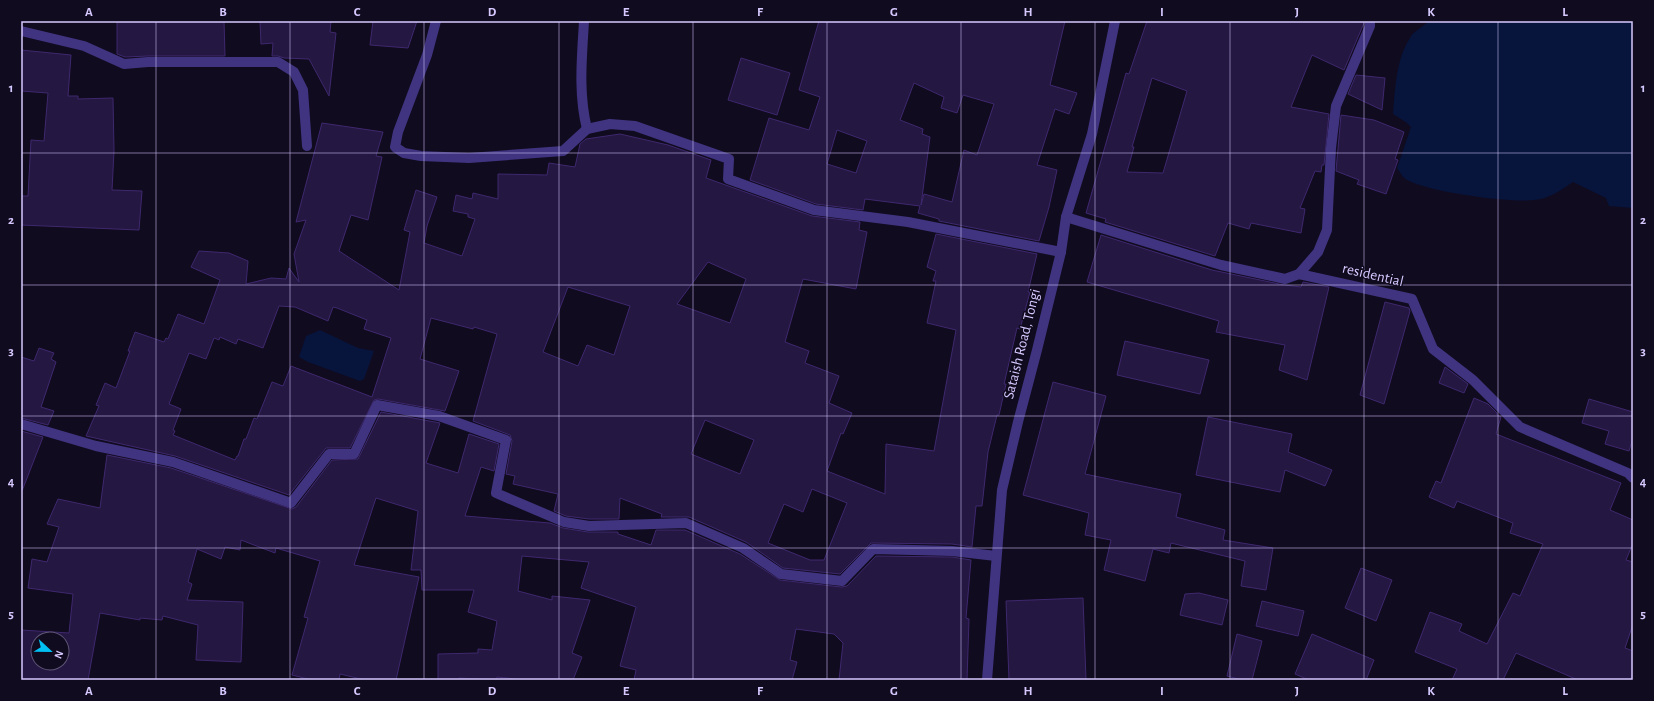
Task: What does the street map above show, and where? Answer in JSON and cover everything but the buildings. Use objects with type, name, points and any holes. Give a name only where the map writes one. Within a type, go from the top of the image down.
[{"type":"street","points":[[436,21],[426,55],[398,132],[396,147],[404,153],[421,156],[469,158],[563,150],[587,129],[610,124],[636,126],[729,158],[728,179],[814,210],[908,222],[1060,252]]},
{"type":"street","points":[[584,21],[581,82],[584,115],[587,129]]},
{"type":"street","name":"Sataish Road, Tongi","points":[[987,680],[1002,490],[1060,252],[1066,217],[1092,134],[1115,21]]},
{"type":"street","points":[[1299,274],[1318,252],[1327,230],[1331,148],[1336,106],[1370,26],[1370,21]]},
{"type":"street","points":[[21,31],[84,46],[124,64],[148,62],[278,62],[294,72],[304,90],[307,146]]},
{"type":"street","name":"residential","points":[[1066,217],[1221,265],[1285,279],[1299,274],[1412,299],[1433,349],[1473,380],[1520,427],[1628,473],[1633,478]]},
{"type":"street","points":[[21,424],[96,446],[173,462],[291,503],[329,454],[354,454],[377,405],[439,416],[506,440],[496,493],[564,522],[589,526],[686,523],[743,548],[781,574],[842,581],[872,550],[952,551],[996,556]]},
{"type":"water","points":[[1428,21],[1633,21],[1633,208],[1609,206],[1606,198],[1573,182],[1555,194],[1545,198],[1534,200],[1507,200],[1469,196],[1433,189],[1404,178],[1397,168],[1411,127],[1393,114],[1397,75],[1405,46],[1414,33]]},
{"type":"water","points":[[320,330],[358,348],[374,351],[364,379],[360,381],[308,362],[299,357],[306,336]]}]
